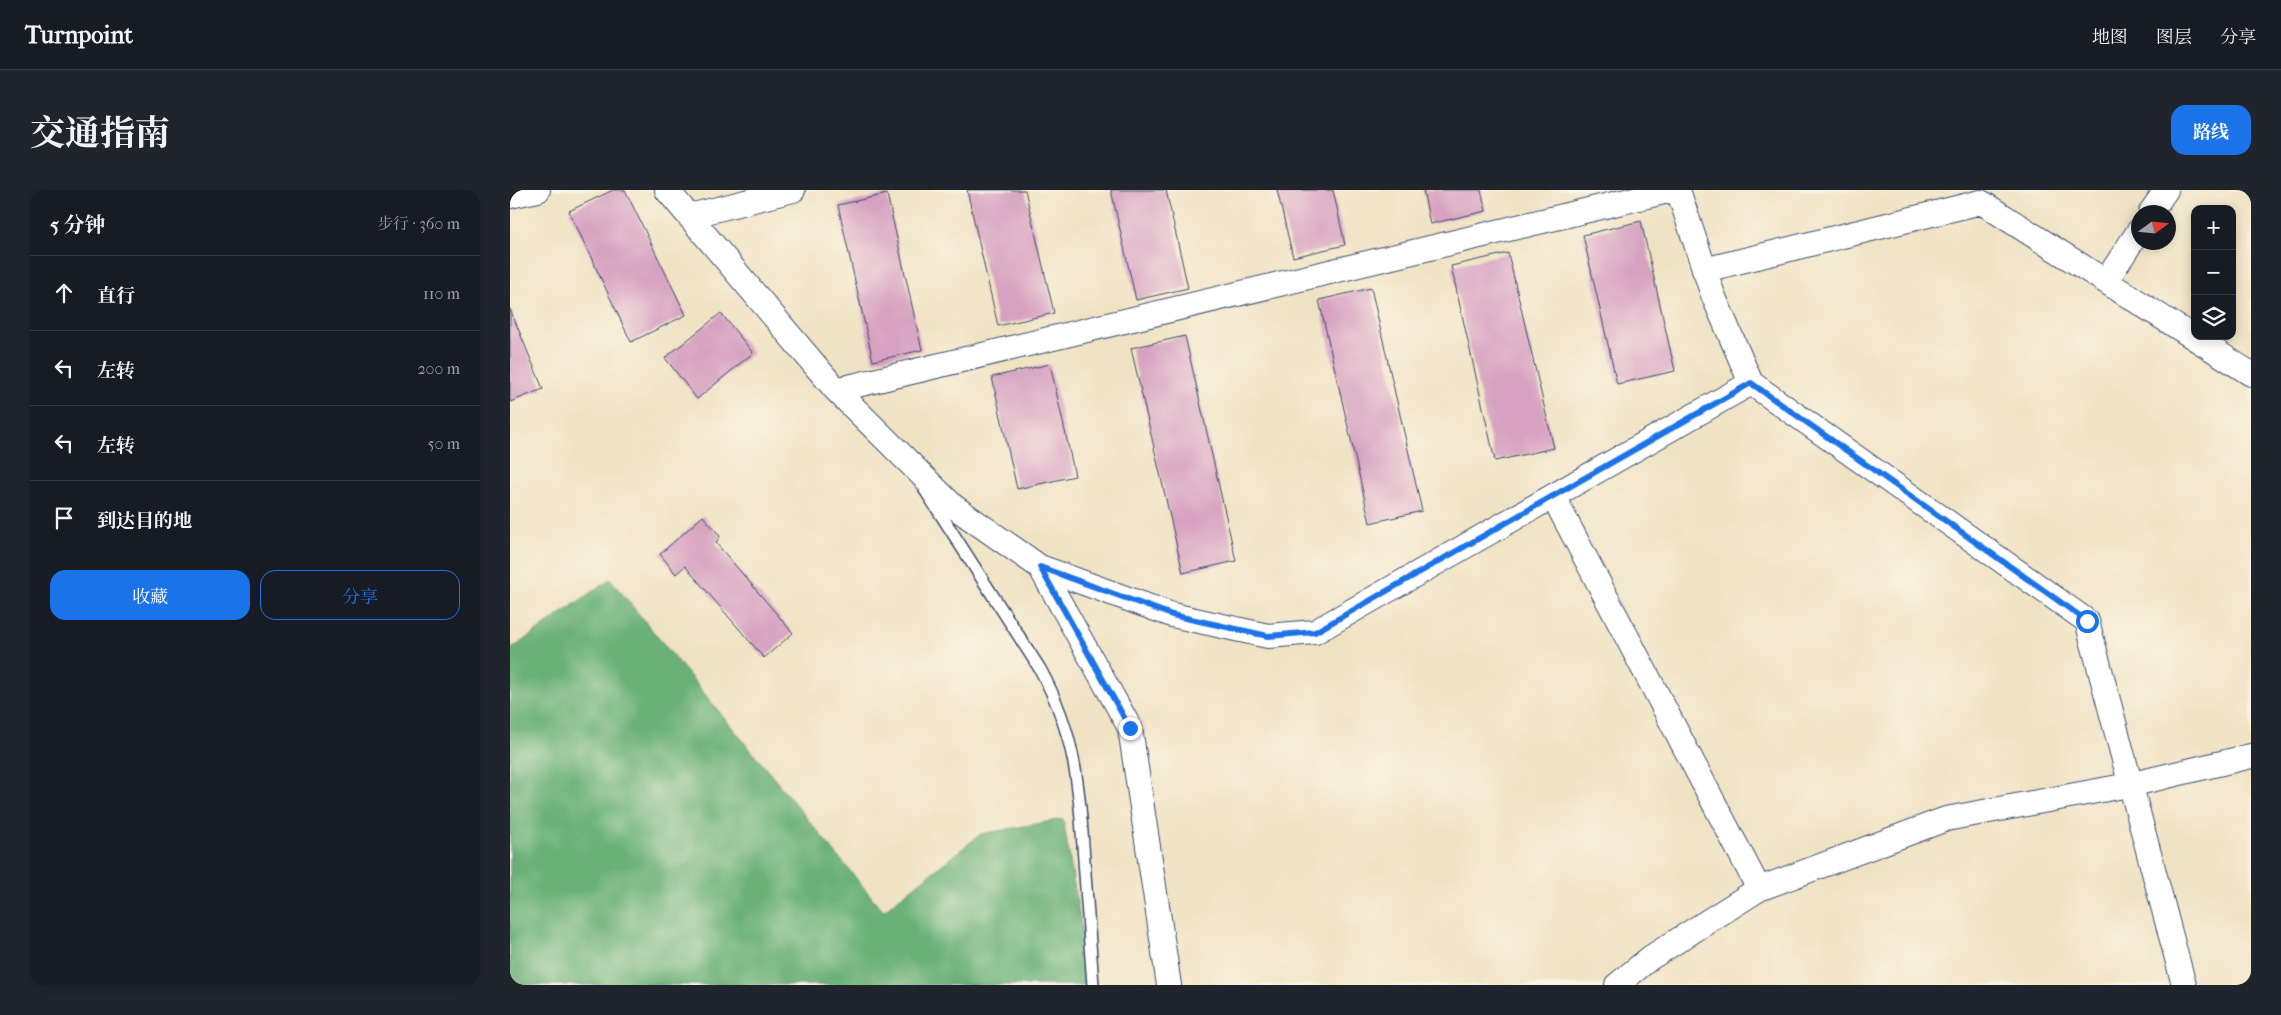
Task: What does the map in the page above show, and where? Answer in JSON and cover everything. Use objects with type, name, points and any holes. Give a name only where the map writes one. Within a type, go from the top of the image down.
[{"type":"street","points":[[510,196],[538,190]]},
{"type":"street","points":[[667,190],[836,390],[953,506],[1040,567],[1172,615],[1268,636],[1315,632],[1751,383]]},
{"type":"street","points":[[690,216],[793,190]]},
{"type":"street","points":[[836,390],[1672,190]]},
{"type":"street","points":[[1678,190],[1712,296],[1751,383],[2087,621],[2129,785],[2184,985]]},
{"type":"street","points":[[2156,205],[2166,190]]},
{"type":"street","points":[[1704,270],[1979,196],[2106,281],[2251,374]]},
{"type":"street","points":[[2106,281],[2131,243]]},
{"type":"street","points":[[1553,496],[1759,889]]},
{"type":"street","points":[[1040,567],[1130,728],[1169,985]]},
{"type":"street","points":[[1617,985],[1650,958],[1759,889],[1946,819],[2129,785],[2251,756]]},
{"type":"lane","points":[[903,457],[1040,669],[1056,699],[1078,778],[1093,985]]},
{"type":"green space","points":[[610,579],[883,911],[981,834],[1063,819],[1091,985],[510,985],[510,650]]},
{"type":"building","points":[[613,190],[625,190],[686,315],[631,342],[569,211]]},
{"type":"building","points":[[967,190],[1025,190],[1054,313],[998,326]]},
{"type":"building","points":[[1111,190],[1166,190],[1188,288],[1136,300]]},
{"type":"building","points":[[1277,190],[1333,190],[1345,245],[1293,257]]},
{"type":"building","points":[[1423,190],[1481,190],[1486,211],[1430,224]]},
{"type":"building","points":[[887,194],[922,350],[873,361],[838,205]]},
{"type":"building","points":[[1641,221],[1675,371],[1617,384],[1583,235]]},
{"type":"building","points":[[1508,253],[1554,448],[1495,461],[1451,266]]},
{"type":"building","points":[[1371,288],[1422,511],[1370,523],[1319,300]]},
{"type":"building","points":[[510,309],[543,389],[510,402]]},
{"type":"building","points":[[721,313],[753,353],[697,399],[665,358]]},
{"type":"building","points":[[1185,336],[1236,561],[1183,573],[1131,348]]},
{"type":"building","points":[[1050,364],[1075,476],[1017,489],[992,377]]},
{"type":"building","points":[[703,516],[720,536],[716,543],[793,633],[764,658],[685,566],[676,574],[660,554]]},
{"type":"route","points":[[1130,728],[1075,625],[1040,567],[1172,615],[1268,636],[1315,632],[1751,383],[2087,621]]}]
